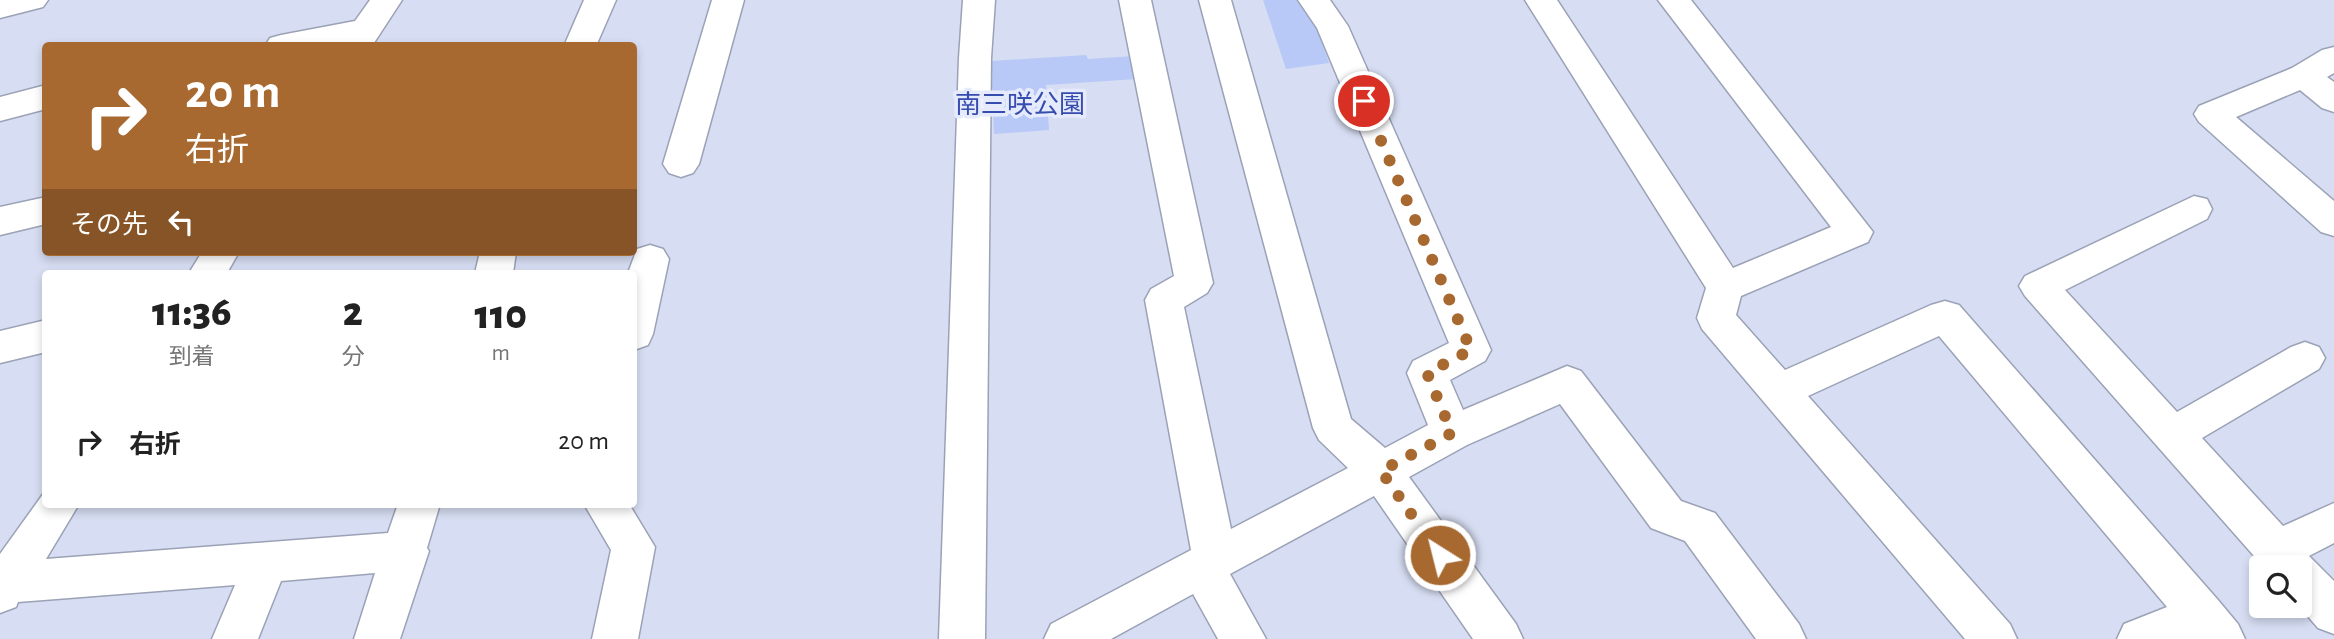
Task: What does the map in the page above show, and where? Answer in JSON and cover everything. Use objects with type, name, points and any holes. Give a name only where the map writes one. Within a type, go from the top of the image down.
[{"type":"street","points":[[0,8],[32,0]]},
{"type":"street","points":[[321,42],[361,38],[386,0]]},
{"type":"street","points":[[582,42],[600,0]]},
{"type":"street","points":[[681,164],[728,0]]},
{"type":"street","points":[[962,639],[975,58],[979,0]]},
{"type":"street","points":[[1135,0],[1194,283],[1164,300],[1208,562],[1243,639]]},
{"type":"street","points":[[1215,0],[1333,428],[1381,471],[1500,639]]},
{"type":"street","points":[[1314,0],[1332,26],[1471,350],[1427,373],[1452,433]]},
{"type":"street","points":[[1541,0],[1725,286],[1716,318],[1994,639]]},
{"type":"street","points":[[1674,0],[1855,232],[1725,286]]},
{"type":"street","points":[[2334,58],[2304,76],[2211,114],[2334,222]]},
{"type":"street","points":[[2304,76],[2334,100]]},
{"type":"street","points":[[0,109],[42,98]]},
{"type":"street","points":[[2194,209],[2038,286],[2282,555]]},
{"type":"street","points":[[0,220],[42,211]]},
{"type":"street","points":[[637,320],[650,258]]},
{"type":"street","points":[[1779,391],[1945,316],[2212,627]]},
{"type":"street","points":[[0,347],[42,337]]},
{"type":"street","points":[[2172,435],[2305,358]]},
{"type":"street","points":[[1067,639],[1452,433],[1567,383],[1666,515],[1700,527],[1783,639]]},
{"type":"street","points":[[9,568],[55,508]]},
{"type":"street","points":[[377,639],[407,551],[418,508]]},
{"type":"street","points":[[608,508],[633,547],[615,639]]},
{"type":"street","points":[[2299,555],[2334,522]]},
{"type":"street","points":[[9,568],[267,562],[407,551]]},
{"type":"street","points":[[235,639],[267,562]]},
{"type":"street","points":[[2312,588],[2334,613]]},
{"type":"street","points":[[2140,639],[2212,627]]},
{"type":"green space","points":[[1263,0],[1297,0],[1317,29],[1329,63],[1286,69]]},
{"type":"green space","name":"南三咲公園","points":[[1086,55],[1088,59],[1134,56],[1137,79],[1046,85],[1049,130],[994,134],[991,61]]},
{"type":"route","points":[[1364,101],[1471,350],[1427,373],[1452,433],[1381,471],[1440,555]]}]
